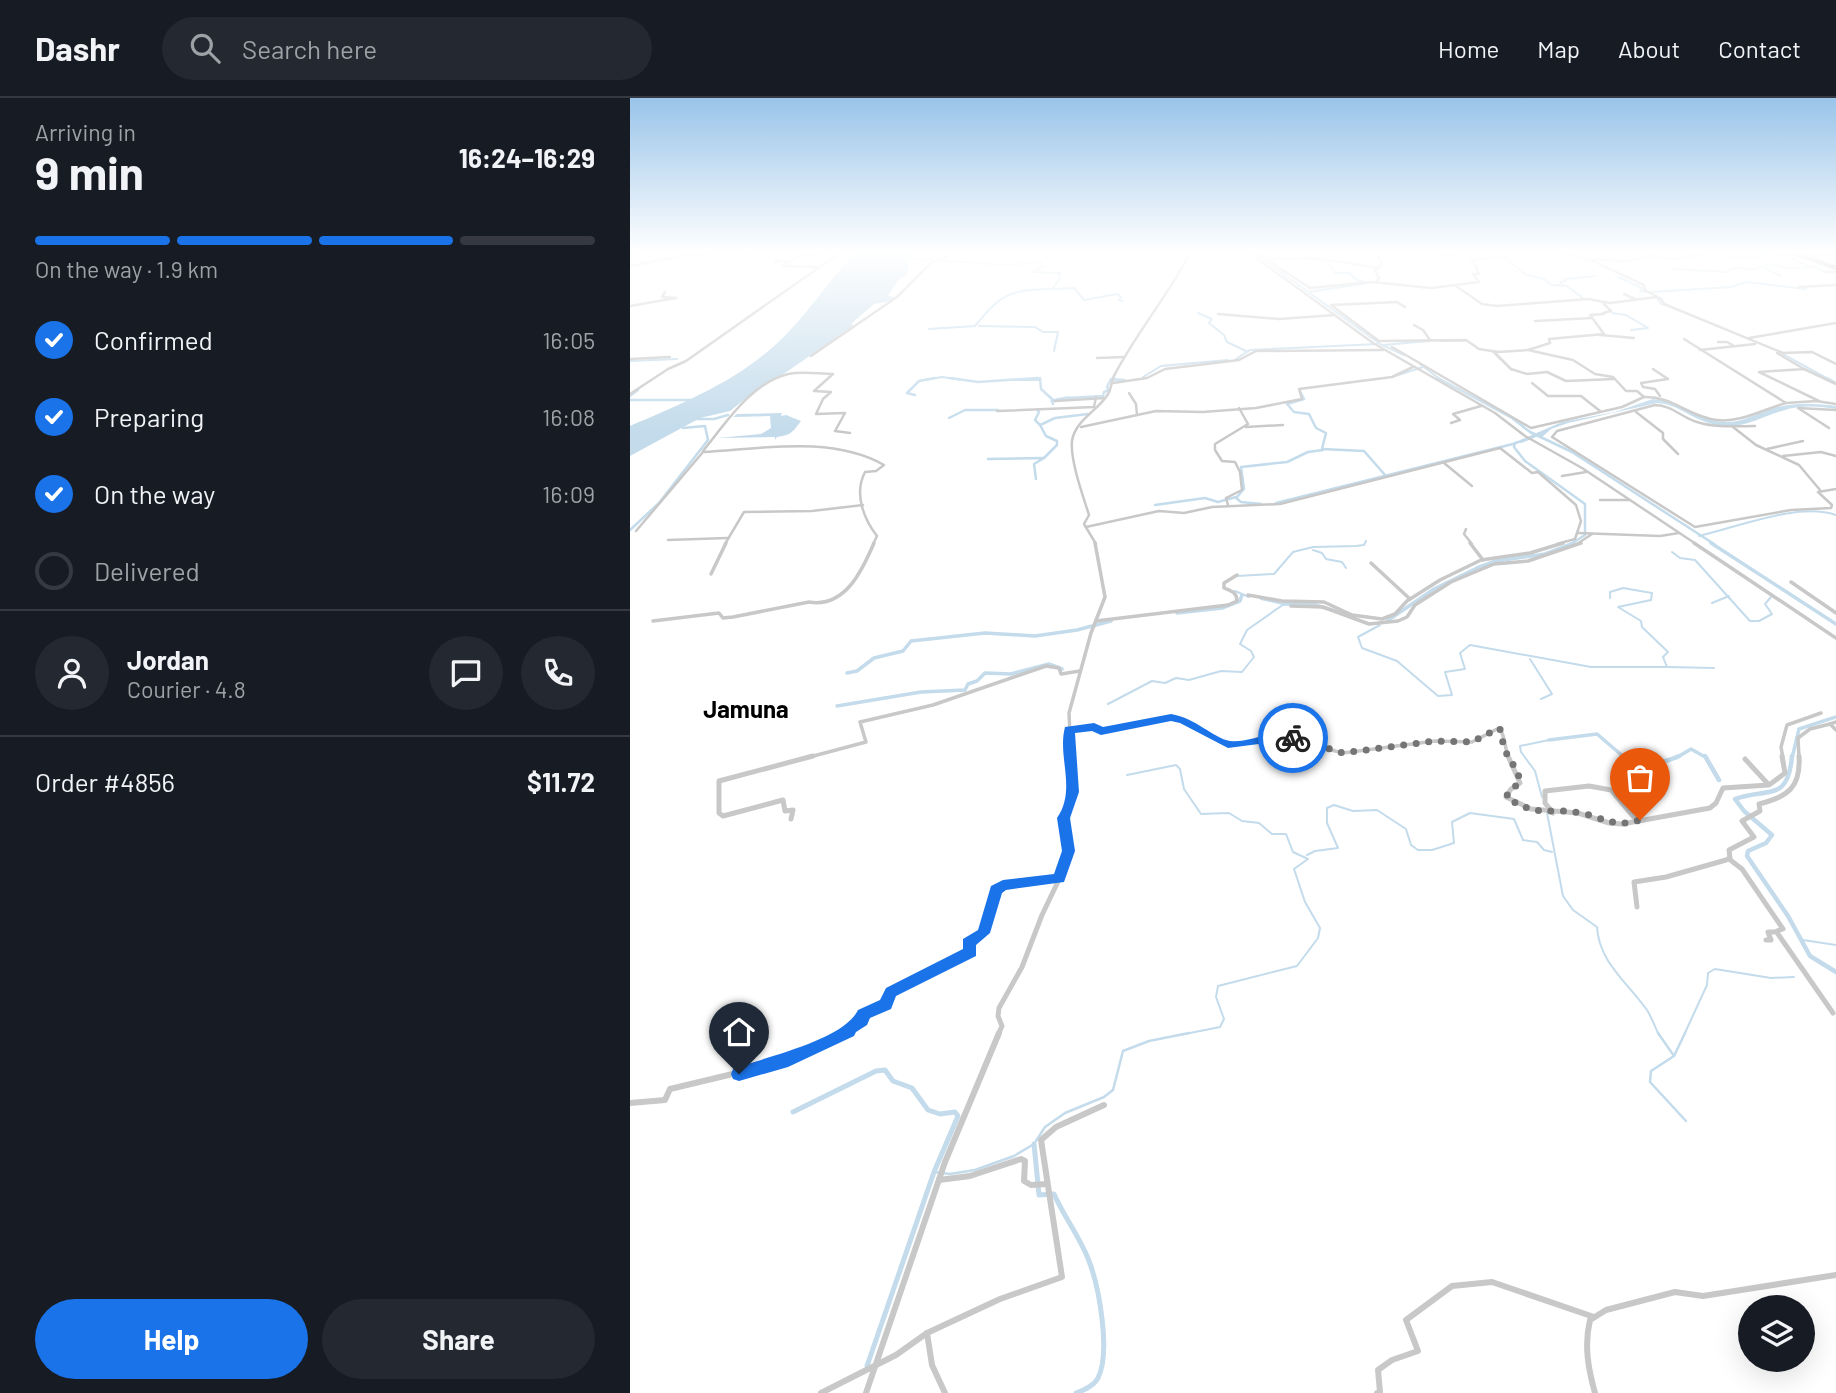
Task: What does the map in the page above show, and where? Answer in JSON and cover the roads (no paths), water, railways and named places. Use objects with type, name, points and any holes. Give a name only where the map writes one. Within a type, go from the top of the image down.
[{"type":"street","points":[[630,394],[668,369],[686,361],[755,312]]},
{"type":"street","points":[[811,356],[875,312]]},
{"type":"street","points":[[866,1393],[939,1180],[1002,1026],[998,1016],[999,1008],[1022,967],[1069,851],[1063,818],[1068,813],[1073,792],[1069,713],[1095,623],[1105,599],[1098,548],[1084,524],[1089,515],[1071,445],[1077,429],[1110,394],[1113,380],[1125,356],[1156,312]]},
{"type":"street","points":[[1332,312],[1374,344],[1482,405],[1525,436],[1587,471],[1836,638]]},
{"type":"street","points":[[1340,312],[1381,341]]},
{"type":"street","points":[[1528,351],[1550,343],[1549,339],[1604,333],[1590,315],[1606,312]]},
{"type":"street","points":[[1685,312],[1783,353],[1812,352],[1836,364]]},
{"type":"street","points":[[1217,314],[1279,319],[1336,315]]},
{"type":"street","points":[[1535,321],[1593,318]]},
{"type":"street","points":[[1344,321],[1350,320]]},
{"type":"street","points":[[1748,338],[1836,323]]},
{"type":"street","points":[[1414,326],[1423,330],[1430,340]]},
{"type":"street","points":[[1592,334],[1634,338]]},
{"type":"street","points":[[1742,336],[1836,384]]},
{"type":"street","points":[[1684,339],[1786,403]]},
{"type":"street","points":[[1374,344],[1381,341],[1468,340],[1478,349],[1528,351],[1573,360],[1595,374],[1607,374],[1627,392],[1637,391],[1644,397]]},
{"type":"street","points":[[1718,342],[1727,342],[1734,346]]},
{"type":"street","points":[[1700,350],[1755,344]]},
{"type":"street","points":[[1392,346],[1531,428],[1622,407],[1644,397],[1661,397],[1680,403],[1704,417],[1725,421],[1786,403],[1819,401],[1836,404]]},
{"type":"street","points":[[1113,380],[1147,378],[1165,369],[1238,360],[1256,351],[1384,350]]},
{"type":"street","points":[[1493,351],[1511,369],[1527,374],[1551,372],[1566,381],[1614,379]]},
{"type":"street","points":[[1097,358],[1125,356]]},
{"type":"street","points":[[630,359],[670,357]]},
{"type":"street","points":[[1077,429],[1156,411],[1203,412],[1297,401],[1303,399],[1299,388],[1392,376],[1406,372],[1413,366]]},
{"type":"street","points":[[1653,369],[1668,379],[1641,383],[1643,387],[1655,389],[1661,397]]},
{"type":"street","points":[[1804,369],[1759,372],[1819,401]]},
{"type":"street","points":[[1372,380],[1395,378],[1418,370]]},
{"type":"street","points":[[636,531],[747,399],[758,389],[788,374],[833,374],[814,391],[831,392],[823,399],[816,414],[845,413],[835,431],[850,433]]},
{"type":"street","points":[[1532,383],[1548,396],[1581,396],[1600,411]]},
{"type":"street","points":[[1129,393],[1136,404],[1137,415]]},
{"type":"street","points":[[998,411],[1094,407],[1096,397]]},
{"type":"street","points":[[1055,401],[1105,398]]},
{"type":"street","points":[[1451,423],[1461,420],[1453,414],[1482,405]]},
{"type":"street","points":[[1755,426],[1733,427],[1693,421],[1665,405],[1650,406],[1636,412],[1557,431],[1552,437],[1694,527],[1777,512],[1834,507]]},
{"type":"street","points":[[1228,505],[1226,498],[1242,490],[1240,472],[1235,462],[1222,461],[1215,450],[1215,444],[1248,424],[1239,408]]},
{"type":"street","points":[[1829,428],[1798,408],[1836,410]]},
{"type":"street","points":[[1636,412],[1663,433],[1663,439],[1678,454]]},
{"type":"street","points":[[1506,421],[1516,418]]},
{"type":"street","points":[[1242,427],[1283,425]]},
{"type":"street","points":[[1733,427],[1802,468],[1834,507]]},
{"type":"street","points":[[1545,445],[1558,441]]},
{"type":"street","points":[[1766,449],[1803,441]]},
{"type":"street","points":[[653,621],[719,613],[723,618],[733,617],[809,602],[822,602],[838,596],[851,586],[869,557],[877,536],[867,522],[861,477],[865,472],[876,471],[884,465],[876,459],[840,448],[703,452]]},
{"type":"street","points":[[1086,527],[1159,511],[1184,513],[1192,509],[1228,505],[1280,504],[1500,448],[1532,473],[1538,472],[1562,496],[1567,495],[1578,506],[1582,516],[1580,533],[1575,539],[1531,553],[1483,560],[1440,580],[1410,599],[1395,614],[1374,619],[1352,615],[1324,601],[1282,601],[1248,595]]},
{"type":"street","points":[[1783,456],[1821,452],[1836,456]]},
{"type":"street","points":[[1444,462],[1472,486]]},
{"type":"street","points":[[1562,476],[1587,471]]},
{"type":"street","points":[[1820,490],[1836,489]]},
{"type":"street","points":[[1600,500],[1630,500]]},
{"type":"street","points":[[711,574],[744,512],[811,511],[863,505]]},
{"type":"street","points":[[1466,529],[1464,534],[1483,560]]},
{"type":"street","points":[[1580,533],[1660,536],[1680,533]]},
{"type":"street","points":[[1291,606],[1323,607],[1369,624],[1394,622],[1407,617],[1415,605],[1451,582],[1494,564],[1528,561],[1556,553],[1581,543],[1590,534]]},
{"type":"street","points":[[668,540],[728,538]]},
{"type":"street","points":[[1371,563],[1410,599]]},
{"type":"street","points":[[1095,623],[1228,605],[1237,601],[1237,597],[1224,587],[1224,583],[1237,575]]},
{"type":"street","points":[[1791,582],[1836,613]]},
{"type":"street","points":[[791,819],[793,810],[785,811],[783,800],[723,816],[719,813],[719,781],[866,742],[860,722],[933,705],[1046,666],[1059,668],[1061,674],[1080,671]]},
{"type":"street","points":[[1069,730],[1094,727],[1101,731],[1171,718],[1183,719],[1228,745],[1281,737],[1343,753],[1435,741],[1472,742],[1499,728],[1503,733],[1505,750],[1520,779],[1520,783],[1511,789],[1506,797],[1529,809],[1583,814],[1612,824],[1710,808],[1716,803],[1723,788],[1769,785],[1785,772],[1781,747],[1787,725],[1821,713]]},
{"type":"street","points":[[1729,859],[1730,850],[1754,837],[1742,821],[1745,817],[1760,811],[1759,804],[1779,799],[1798,780],[1798,738],[1810,729],[1833,723],[1836,730]]},
{"type":"street","points":[[1745,759],[1769,785]]},
{"type":"street","points":[[1554,813],[1545,804],[1545,791],[1589,786],[1611,790],[1637,821]]},
{"type":"street","points":[[1637,907],[1634,882],[1665,877],[1729,859]]},
{"type":"street","points":[[1729,859],[1742,869],[1783,929],[1768,932],[1771,940],[1766,940]]},
{"type":"street","points":[[630,1103],[665,1100],[670,1089],[695,1086],[782,1062],[849,1031],[849,1028],[862,1021],[863,1014],[886,1004],[891,992],[971,951],[968,943],[984,933],[996,890],[1003,885],[1059,879]]},
{"type":"street","points":[[1777,932],[1833,1013]]},
{"type":"street","points":[[821,1393],[874,1367],[927,1333],[1000,1299],[1062,1277],[1041,1140],[1046,1133],[1104,1105]]},
{"type":"street","points":[[939,1180],[971,1176],[1021,1159],[1025,1161],[1024,1181],[1047,1189]]},
{"type":"street","points":[[1595,1393],[1586,1350],[1586,1333],[1590,1320],[1606,1310],[1675,1292],[1703,1296],[1836,1275]]},
{"type":"street","points":[[1379,1393],[1378,1370],[1391,1360],[1418,1351],[1406,1320],[1452,1286],[1492,1282],[1594,1317]]},
{"type":"street","points":[[927,1333],[932,1365],[945,1393]]},
{"type":"water","points":[[805,312],[864,312],[852,323],[853,326],[756,390],[730,411],[700,418],[630,456],[630,426],[736,375],[780,341]]},
{"type":"water","points":[[1653,399],[1724,422],[1743,420],[1771,409],[1795,404],[1828,405],[1836,406],[1836,409],[1795,408],[1749,423],[1729,426],[1707,423],[1674,407],[1657,403],[1568,423],[1551,429],[1541,438],[1532,435],[1562,422],[1615,412]]},
{"type":"water","points":[[782,413],[781,416],[786,415],[801,421],[791,433],[775,440],[775,437],[717,438],[761,434],[771,428],[770,416],[733,417],[737,414]]},
{"type":"waterway","points":[[929,329],[975,326],[987,312]]},
{"type":"waterway","points":[[1336,312],[1380,344],[1404,355]]},
{"type":"waterway","points":[[1198,313],[1212,319],[1209,323],[1224,335],[1227,342],[1246,351]]},
{"type":"waterway","points":[[1612,313],[1626,315],[1648,328],[1631,330]]},
{"type":"waterway","points":[[979,326],[1035,327],[1043,332],[1058,332],[1054,351]]},
{"type":"waterway","points":[[1383,345],[1429,341]]},
{"type":"waterway","points":[[1440,341],[1464,341]]},
{"type":"waterway","points":[[1236,359],[1250,350],[1377,344]]},
{"type":"waterway","points":[[1779,352],[1830,380]]},
{"type":"waterway","points":[[1495,354],[1512,370]]},
{"type":"waterway","points":[[630,361],[677,359]]},
{"type":"waterway","points":[[1143,377],[1161,366],[1228,360]]},
{"type":"waterway","points":[[1420,364],[1439,379]]},
{"type":"waterway","points":[[1392,377],[1423,367]]},
{"type":"waterway","points":[[925,380],[942,377],[963,380]]},
{"type":"waterway","points":[[915,395],[907,393],[919,381],[935,378]]},
{"type":"waterway","points":[[950,378],[978,382],[1038,378]]},
{"type":"waterway","points":[[1040,378],[1041,389],[1052,399],[1053,404]]},
{"type":"waterway","points":[[1827,378],[1836,383]]},
{"type":"waterway","points":[[1068,398],[1103,396],[1104,392],[1109,390],[1107,387],[1111,379],[1125,380]]},
{"type":"waterway","points":[[1439,379],[1512,418],[1530,432],[1572,452],[1714,544]]},
{"type":"waterway","points":[[1011,380],[1040,380]]},
{"type":"waterway","points":[[1111,380],[1123,380]]},
{"type":"waterway","points":[[630,396],[638,390]]},
{"type":"waterway","points":[[1300,391],[1304,399],[1287,404],[1294,412],[1309,414],[1316,428],[1326,433],[1322,449],[1364,451],[1385,475]]},
{"type":"waterway","points":[[1052,401],[1068,398]]},
{"type":"waterway","points":[[630,400],[691,400]]},
{"type":"waterway","points":[[1037,409],[1039,412],[1035,420],[1040,425]]},
{"type":"waterway","points":[[949,418],[965,410],[998,410]]},
{"type":"waterway","points":[[1040,425],[1055,418],[1088,414]]},
{"type":"waterway","points":[[692,419],[714,419],[728,415]]},
{"type":"waterway","points":[[1040,425],[1046,436],[1057,441],[1057,445],[1044,458]]},
{"type":"waterway","points":[[630,530],[659,503],[708,440],[705,426],[683,428]]},
{"type":"waterway","points":[[1522,441],[1539,434]]},
{"type":"waterway","points":[[1522,441],[1515,443],[1514,447],[1525,461],[1585,504],[1585,535],[1571,544]]},
{"type":"waterway","points":[[1276,503],[1513,444]]},
{"type":"waterway","points":[[1261,504],[1241,502],[1236,498],[1244,489],[1241,467],[1287,462],[1308,452],[1323,450]]},
{"type":"waterway","points":[[988,459],[1044,458]]},
{"type":"waterway","points":[[1036,479],[1034,464],[1044,458]]},
{"type":"waterway","points":[[1155,505],[1205,498],[1218,502],[1236,497]]},
{"type":"waterway","points":[[1699,536],[1786,514],[1821,512],[1836,515]]},
{"type":"waterway","points":[[1237,576],[1274,574],[1293,552],[1313,547],[1364,545],[1366,541]]},
{"type":"waterway","points":[[1387,621],[1434,589],[1479,567],[1496,561],[1545,554],[1574,543]]},
{"type":"waterway","points":[[1711,543],[1836,624]]},
{"type":"waterway","points":[[1313,550],[1322,553],[1326,559],[1342,562],[1346,568]]},
{"type":"waterway","points":[[1672,552],[1680,558],[1695,560],[1728,596]]},
{"type":"waterway","points":[[1380,625],[1358,637],[1362,648],[1397,661],[1438,696],[1452,695],[1445,672],[1465,669],[1460,653],[1470,645],[1591,667],[1667,667],[1663,657],[1668,652],[1642,627],[1641,621],[1618,607],[1651,600],[1652,593],[1623,588],[1610,592],[1610,598]]},
{"type":"waterway","points":[[1235,591],[1249,597]]},
{"type":"waterway","points":[[1177,613],[1222,608],[1240,601],[1242,595]]},
{"type":"waterway","points":[[1712,603],[1728,596]]},
{"type":"waterway","points":[[1728,596],[1750,621],[1759,621],[1772,614],[1765,604],[1771,597]]},
{"type":"waterway","points":[[1261,599],[1283,604]]},
{"type":"waterway","points":[[1108,704],[1152,681],[1165,683],[1176,678],[1189,680],[1221,671],[1242,672],[1254,657],[1251,651],[1240,644],[1247,630],[1284,604]]},
{"type":"waterway","points":[[1284,604],[1312,604],[1342,613]]},
{"type":"waterway","points":[[847,673],[857,671],[874,658],[903,651],[911,641],[985,633],[1035,636],[1077,630],[1111,621]]},
{"type":"waterway","points":[[1530,659],[1552,694],[1541,699]]},
{"type":"waterway","points":[[837,706],[921,692],[965,690],[968,684],[977,681],[985,673],[1011,674],[1049,664],[1062,669]]},
{"type":"waterway","points":[[1668,667],[1714,668]]},
{"type":"waterway","points":[[1792,758],[1799,729],[1836,717]]},
{"type":"waterway","points":[[1549,740],[1597,734],[1623,756]]},
{"type":"waterway","points":[[1542,797],[1535,771],[1521,752],[1520,746],[1549,740]]},
{"type":"waterway","points":[[1676,758],[1691,749],[1706,757]]},
{"type":"waterway","points":[[1623,756],[1650,763],[1679,756]]},
{"type":"waterway","points":[[1792,756],[1790,771],[1781,787],[1774,791],[1735,799],[1744,811],[1772,835],[1766,843],[1748,851],[1747,856],[1788,916],[1810,956],[1836,972]]},
{"type":"waterway","points":[[1706,757],[1719,780]]},
{"type":"waterway","points":[[1127,775],[1176,765],[1180,769],[1184,789],[1201,814],[1229,813],[1242,821],[1259,823],[1272,834],[1286,834],[1293,852],[1308,859],[1294,869],[1305,902],[1320,928],[1318,938],[1297,966],[1218,986],[1216,997],[1224,1019],[1220,1027],[1180,1035]]},
{"type":"waterway","points":[[1307,855],[1315,851],[1338,848],[1327,823],[1327,808],[1334,805],[1353,811],[1377,810],[1406,829],[1411,845],[1418,850],[1432,850],[1454,843],[1452,822],[1470,813],[1514,819],[1523,840],[1537,842],[1544,850],[1552,852]]},
{"type":"waterway","points":[[1547,813],[1563,896],[1573,910],[1597,927],[1608,961],[1647,1010],[1658,1033]]},
{"type":"waterway","points":[[1803,940],[1836,945]]},
{"type":"waterway","points":[[1684,1035],[1707,985],[1708,973],[1715,969],[1771,978],[1794,977]]},
{"type":"waterway","points":[[934,1172],[950,1174],[975,1170],[1014,1156],[1034,1144],[1045,1127],[1065,1113],[1104,1097],[1113,1090],[1123,1051],[1149,1041],[1189,1033]]},
{"type":"waterway","points":[[1658,1033],[1674,1056]]},
{"type":"waterway","points":[[1674,1056],[1685,1033]]},
{"type":"waterway","points":[[1674,1056],[1651,1071],[1650,1082],[1686,1121]]},
{"type":"waterway","points":[[793,1112],[876,1071],[885,1070],[893,1081],[912,1088],[928,1110],[940,1114],[955,1112],[958,1116],[934,1172],[867,1366]]},
{"type":"waterway","points":[[1034,1144],[1039,1195],[1054,1194],[1085,1252],[1100,1303],[1104,1336],[1102,1367],[1094,1383],[1076,1393]]},
{"type":"district","name":"Jamuna","points":[[746,710]]}]
